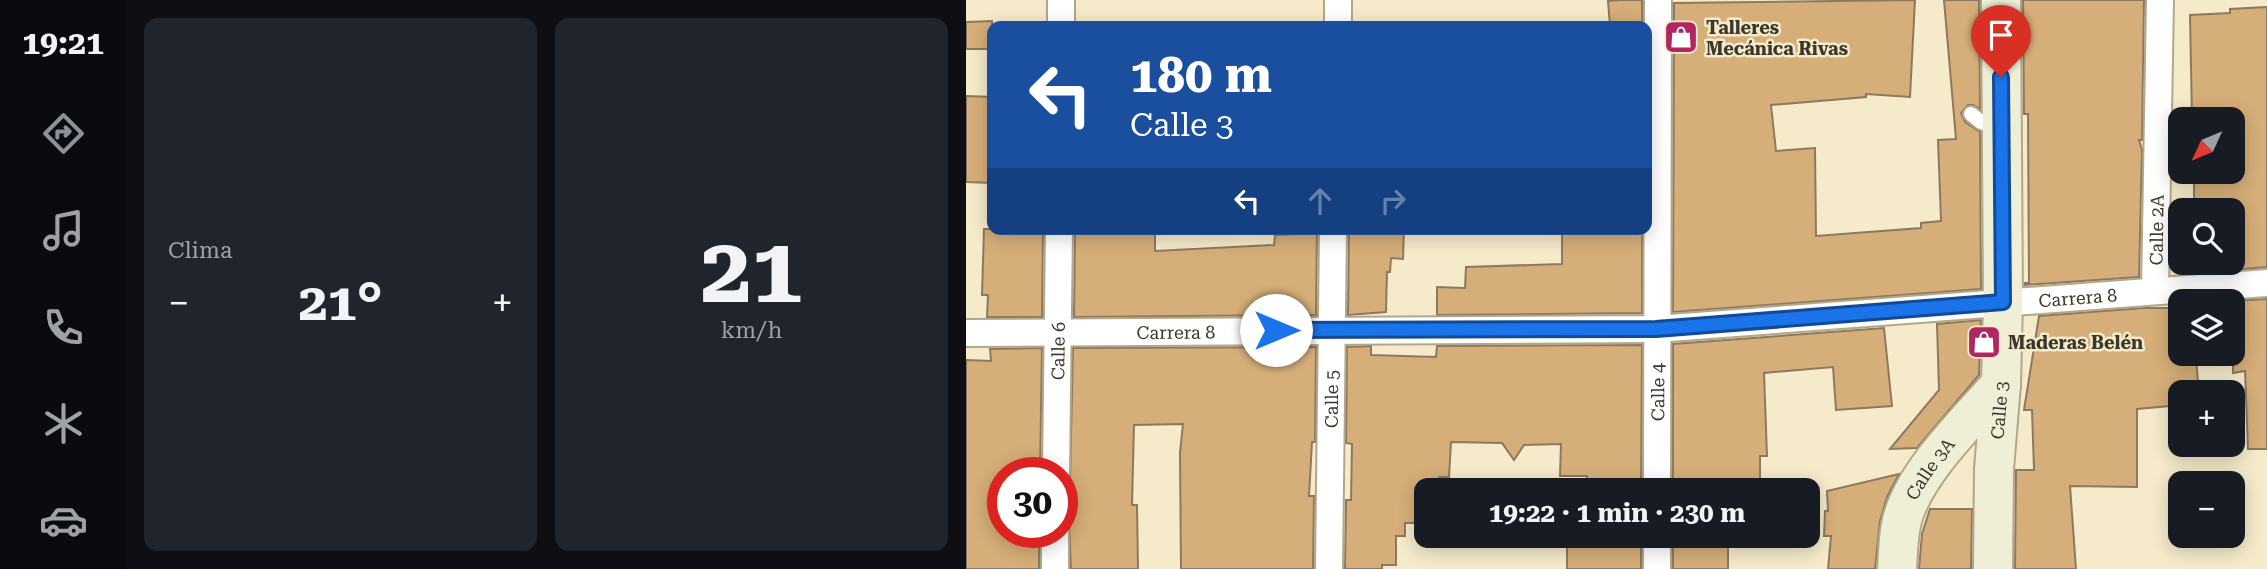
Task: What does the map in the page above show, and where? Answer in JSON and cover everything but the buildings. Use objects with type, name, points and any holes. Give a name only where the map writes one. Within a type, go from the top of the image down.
[{"type":"street","points":[[1061,0],[1061,21]]},
{"type":"street","points":[[1338,0],[1338,21]]},
{"type":"street","name":"Calle 4","points":[[1657,478],[1658,0]]},
{"type":"street","name":"Calle 3","points":[[1993,569],[1994,469],[2001,384],[2003,302],[1987,122],[2001,0]]},
{"type":"street","name":"Calle 2A","points":[[2155,291],[2160,0]]},
{"type":"street","name":"Calle 6","points":[[1056,457],[1059,235]]},
{"type":"street","name":"Calle 5","points":[[1329,569],[1333,235]]},
{"type":"street","name":"Carrera 8","points":[[966,333],[1656,329],[2267,283]]},
{"type":"street","name":"Calle 3A","points":[[1897,569],[1900,525],[1909,500],[1924,475],[1952,439],[2001,384]]},
{"type":"street","points":[[1055,548],[1055,569]]},
{"type":"street","points":[[1657,548],[1657,569]]},
{"type":"place","name":"Talleres Mecánica Rivas","points":[[1681,37]]},
{"type":"place","name":"Maderas Belén","points":[[1984,342]]},
{"type":"route","points":[[1276,330],[1656,329],[2003,302],[2001,77]]}]
